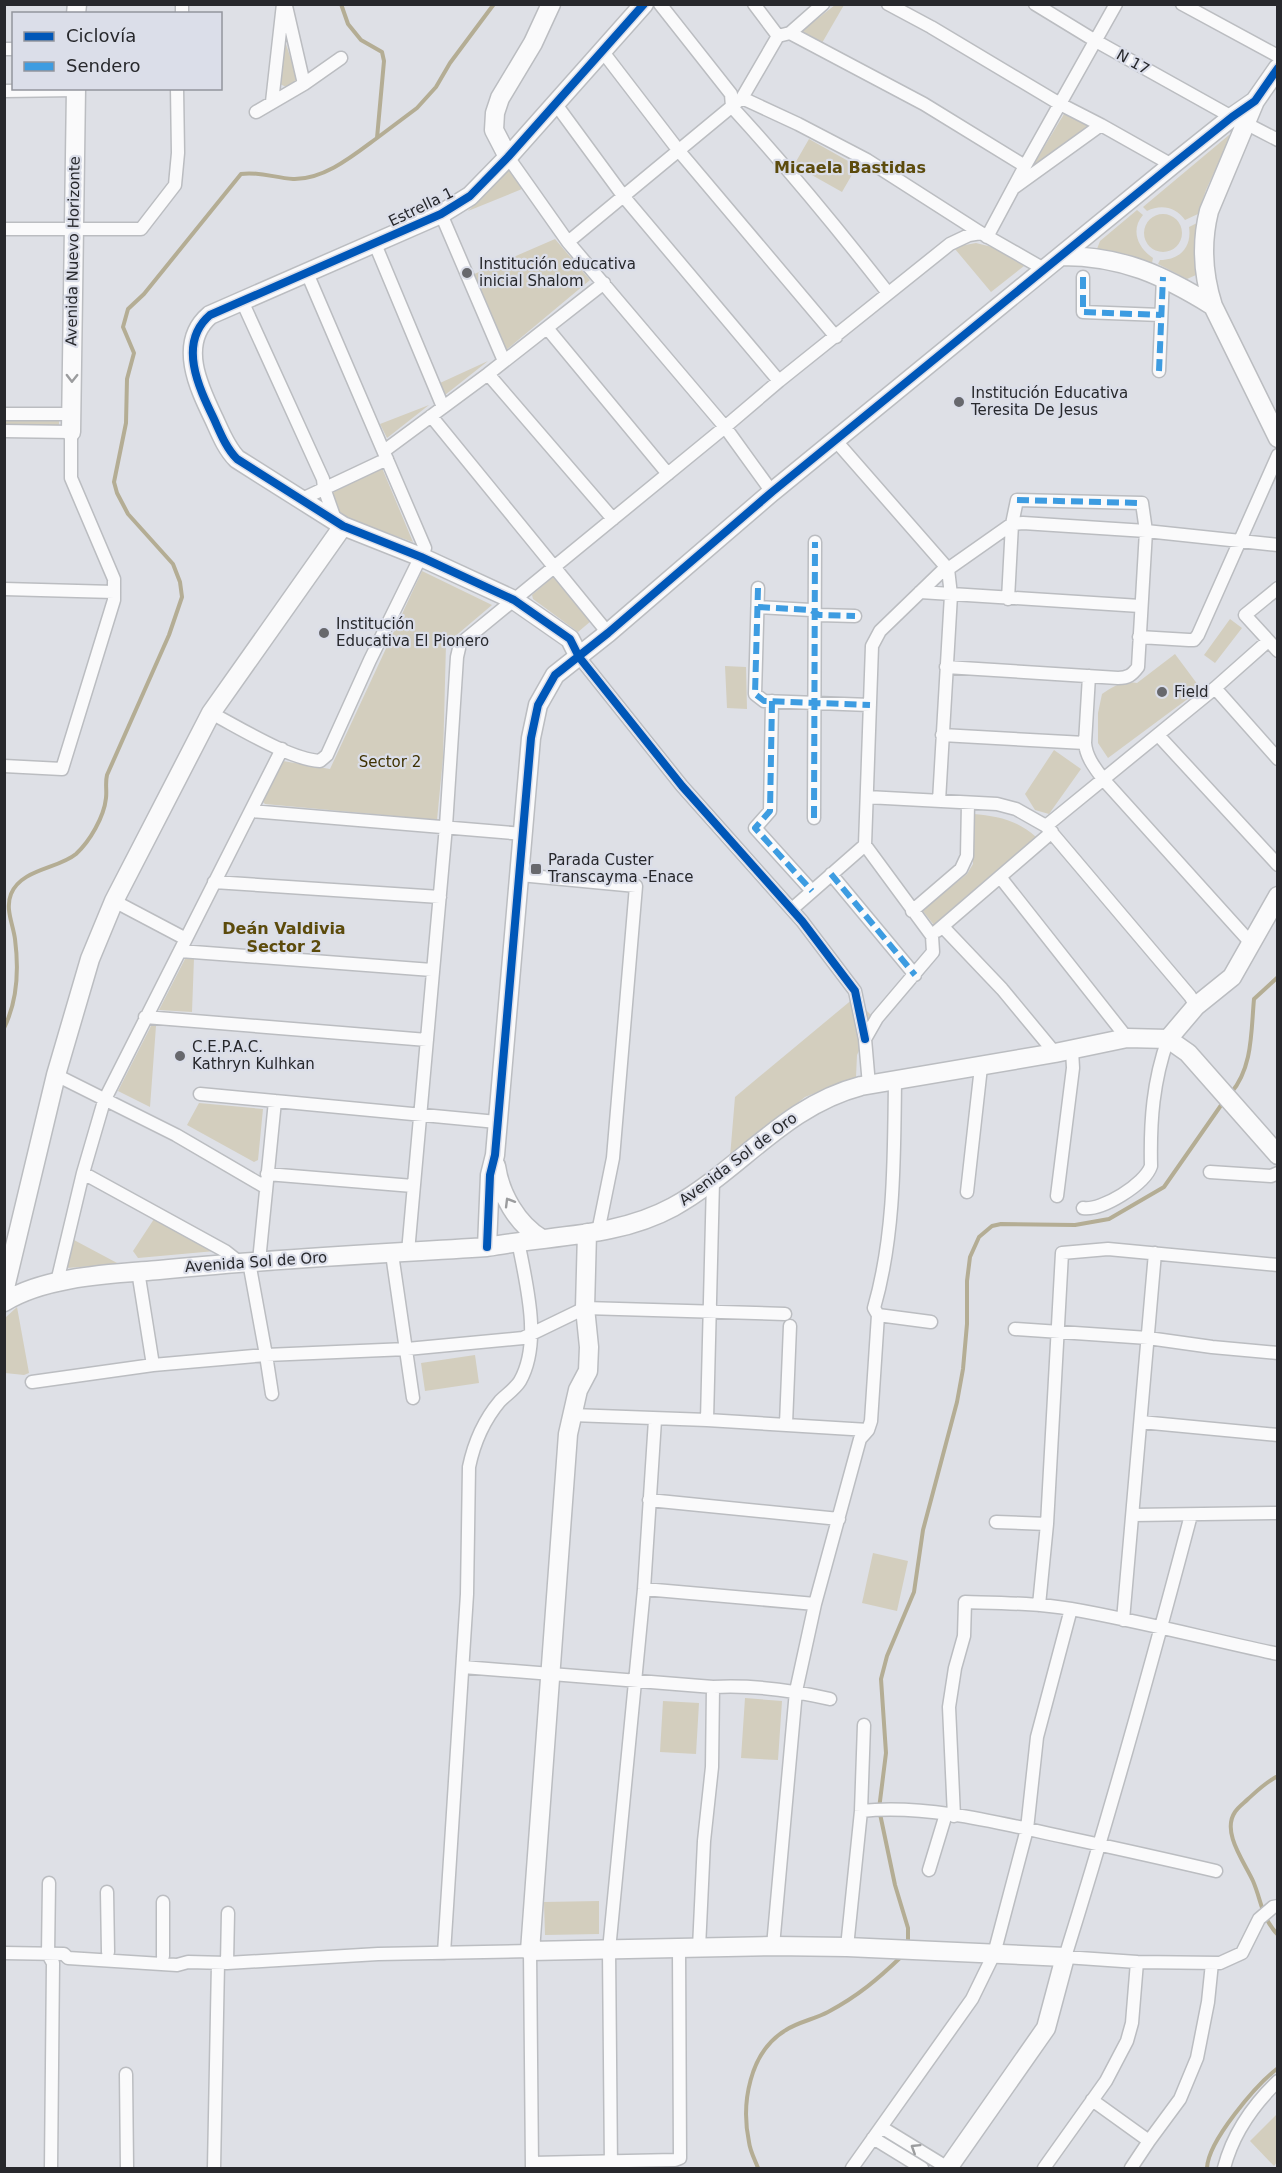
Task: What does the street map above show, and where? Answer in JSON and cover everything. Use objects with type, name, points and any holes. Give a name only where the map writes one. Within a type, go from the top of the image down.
[{"type":"street","points":[[284,4],[304,84]]},
{"type":"street","points":[[272,102],[284,4]]},
{"type":"street","points":[[552,4],[533,43],[500,98],[495,113],[494,130],[508,157],[568,242],[725,428],[772,492]]},
{"type":"street","name":"Estrella 1","points":[[300,500],[237,459],[230,452],[196,380],[194,345],[204,320],[210,315],[441,214],[470,196],[508,157],[644,4]]},
{"type":"street","points":[[660,4],[731,94],[732,107],[827,214],[888,293]]},
{"type":"street","points":[[754,4],[784,34],[895,87],[1024,166]]},
{"type":"street","points":[[568,242],[742,98],[784,34],[823,4]]},
{"type":"street","points":[[888,4],[1060,104],[1172,165]]},
{"type":"street","name":"N 17","points":[[1035,4],[1094,40],[1278,140]]},
{"type":"street","points":[[984,235],[1116,4]]},
{"type":"street","points":[[1182,4],[1278,56]]},
{"type":"street","points":[[603,52],[679,151],[836,337]]},
{"type":"street","points":[[256,112],[304,84],[341,58]]},
{"type":"street","points":[[487,1247],[490,1175],[495,1155],[531,738],[538,705],[555,675],[608,633],[772,492],[1172,165],[1239,120],[1278,68]]},
{"type":"street","points":[[4,91],[40,90]]},
{"type":"street","name":"Avenida Nuevo Horizonte","points":[[71,423],[76,90]]},
{"type":"street","points":[[4,228],[141,229],[175,185],[178,153],[177,90]]},
{"type":"street","points":[[742,98],[867,160],[984,235],[1044,269]]},
{"type":"street","points":[[555,103],[624,197],[779,381]]},
{"type":"street","points":[[1239,120],[1205,228],[1205,275],[1213,306],[1278,438]]},
{"type":"street","points":[[1012,189],[1101,125]]},
{"type":"street","points":[[441,214],[504,361]]},
{"type":"street","points":[[413,1398],[400,1253],[413,1186],[420,1114],[446,826],[458,649],[463,641],[725,428],[779,381],[950,244],[969,235],[984,235]]},
{"type":"street","points":[[375,244],[443,407]]},
{"type":"street","points":[[1062,256],[1088,256],[1133,265],[1163,277],[1213,306]]},
{"type":"street","points":[[211,713],[282,749],[320,761],[327,755],[425,548],[307,273]]},
{"type":"street","points":[[1083,277],[1083,312],[1161,315]]},
{"type":"street","points":[[1159,371],[1163,277]]},
{"type":"street","points":[[300,500],[386,455],[431,416],[603,283]]},
{"type":"street","points":[[242,301],[323,479],[324,488],[339,524]]},
{"type":"street","points":[[547,328],[668,474]]},
{"type":"street","points":[[488,374],[613,519]]},
{"type":"street","points":[[4,414],[71,423]]},
{"type":"street","points":[[431,416],[608,633]]},
{"type":"street","points":[[4,431],[71,423]]},
{"type":"street","points":[[4,766],[62,769],[114,600],[114,579],[71,478],[71,423]]},
{"type":"street","points":[[836,441],[948,570],[951,595],[939,801]]},
{"type":"street","points":[[1139,637],[1194,640],[1278,455]]},
{"type":"street","points":[[300,500],[339,524],[421,557],[514,600],[570,639],[579,657],[682,786],[792,909],[855,991],[865,1039],[869,1085]]},
{"type":"street","points":[[946,667],[1125,678],[1134,672],[1138,667],[1146,531],[1142,504],[1017,500],[1012,524],[1008,599]]},
{"type":"street","points":[[4,1292],[56,1075],[90,959],[114,901],[211,713],[339,524]]},
{"type":"street","points":[[865,1039],[877,1018],[933,952],[932,936],[865,845],[872,646],[880,631],[941,572],[948,570],[1012,524],[1146,531],[1278,545]]},
{"type":"street","points":[[814,818],[815,542]]},
{"type":"street","points":[[758,588],[755,694],[764,701],[870,705]]},
{"type":"street","points":[[1278,588],[1245,615],[1278,651]]},
{"type":"street","points":[[4,589],[114,592]]},
{"type":"street","points":[[920,592],[1140,606]]},
{"type":"street","points":[[758,608],[815,611],[819,615],[855,616]]},
{"type":"street","points":[[932,936],[1000,878],[1103,779],[1269,641]]},
{"type":"street","points":[[1089,676],[1085,743],[1090,761],[1103,779],[1250,942]]},
{"type":"street","points":[[1215,688],[1278,759]]},
{"type":"street","points":[[772,701],[770,811],[755,828],[813,891]]},
{"type":"street","points":[[942,735],[1085,743]]},
{"type":"street","points":[[1158,735],[1278,865]]},
{"type":"street","points":[[57,1282],[83,1173],[104,1101],[282,749]]},
{"type":"street","points":[[867,797],[997,804],[1016,809],[1049,829],[1196,1006]]},
{"type":"street","points":[[912,911],[961,869],[967,856],[968,803]]},
{"type":"street","points":[[252,811],[524,834]]},
{"type":"street","points":[[792,909],[865,845]]},
{"type":"street","points":[[831,874],[915,975]]},
{"type":"street","points":[[520,875],[636,886],[613,1158],[592,1233],[585,1308],[589,1347],[588,1371],[578,1390],[568,1434],[530,1951],[532,2166],[611,2165],[680,2158],[679,1949]]},
{"type":"street","points":[[1000,878],[1127,1038]]},
{"type":"street","points":[[214,882],[440,897]]},
{"type":"street","points":[[1083,1208],[1096,1209],[1135,1186],[1149,1173],[1152,1099],[1156,1076],[1168,1039],[1196,1006],[1232,976],[1278,896]]},
{"type":"street","points":[[114,901],[186,939]]},
{"type":"street","points":[[943,927],[1064,1052],[1072,1068],[1057,1196]]},
{"type":"street","points":[[180,951],[432,969]]},
{"type":"street","points":[[145,1017],[427,1040]]},
{"type":"street","name":"Avenida Sol de Oro","points":[[4,1302],[17,1294],[57,1282],[138,1271],[249,1261],[487,1247],[518,1241],[592,1233],[633,1225],[694,1195],[806,1108],[838,1093],[869,1085],[1064,1052],[1127,1038],[1168,1039]]},
{"type":"street","points":[[1168,1039],[1188,1053],[1278,1155]]},
{"type":"street","points":[[967,1192],[981,1067]]},
{"type":"street","points":[[56,1075],[176,1135],[265,1186]]},
{"type":"street","points":[[773,1946],[796,1691],[815,1604],[860,1439],[868,1430],[871,1421],[878,1315],[874,1308],[886,1255],[893,1169],[895,1081]]},
{"type":"street","points":[[200,1094],[497,1122]]},
{"type":"street","points":[[272,1394],[249,1261],[265,1186],[275,1101]]},
{"type":"street","points":[[495,1155],[500,1184],[507,1199],[525,1226],[542,1239]]},
{"type":"street","points":[[1210,1172],[1271,1176],[1278,1173]]},
{"type":"street","points":[[83,1173],[225,1251],[249,1261]]},
{"type":"street","points":[[267,1173],[413,1186]]},
{"type":"street","points":[[707,1420],[713,1181]]},
{"type":"street","points":[[444,1953],[467,1594],[469,1467],[473,1449],[483,1427],[499,1403],[519,1382],[528,1357],[532,1334],[527,1286],[518,1241]]},
{"type":"street","points":[[1039,1605],[1047,1524],[1062,1253],[1108,1250],[1278,1265]]},
{"type":"street","points":[[1123,1620],[1155,1253]]},
{"type":"street","points":[[138,1271],[153,1365]]},
{"type":"street","points":[[32,1382],[153,1365],[266,1355],[407,1349],[523,1338],[585,1308],[785,1314]]},
{"type":"street","points":[[878,1315],[931,1322]]},
{"type":"street","points":[[786,1424],[790,1326]]},
{"type":"street","points":[[1015,1329],[1148,1338],[1278,1353]]},
{"type":"street","points":[[572,1415],[786,1424],[868,1430]]},
{"type":"street","points":[[611,2165],[609,1950],[644,1589],[655,1420]]},
{"type":"street","points":[[1141,1422],[1278,1435]]},
{"type":"street","points":[[649,1500],[839,1519]]},
{"type":"street","points":[[1133,1515],[1278,1513]]},
{"type":"street","points":[[881,2127],[948,2168],[1046,2028],[1162,1627],[1191,1515]]},
{"type":"street","points":[[996,1522],[1047,1524]]},
{"type":"street","points":[[644,1589],[815,1604]]},
{"type":"street","points":[[929,1870],[950,1815],[949,1707],[955,1668],[964,1636],[965,1602],[1039,1605],[1071,1609],[1278,1654]]},
{"type":"street","points":[[852,2169],[972,1999],[994,1954],[1027,1829],[1037,1737],[1071,1609]]},
{"type":"street","points":[[463,1667],[713,1687],[796,1691],[830,1700]]},
{"type":"street","points":[[699,1948],[704,1841],[712,1767],[713,1687]]},
{"type":"street","points":[[854,1947],[864,1725]]},
{"type":"street","points":[[861,1811],[906,1809],[950,1815],[1027,1829],[1216,1871]]},
{"type":"street","points":[[49,1883],[48,1954],[53,1963],[51,2169]]},
{"type":"street","points":[[107,1892],[108,1952]]},
{"type":"street","points":[[163,1956],[164,1902]]},
{"type":"street","points":[[64,1954],[68,1959],[177,1965],[188,1962],[223,1963],[378,1954],[773,1946],[854,1947],[1065,1956],[1137,1962],[1216,1963],[1242,1953],[1259,1919],[1273,1907],[1278,1906]]},
{"type":"street","points":[[214,2169],[223,1963],[228,1913]]},
{"type":"street","points":[[4,1953],[108,1952],[178,1956],[188,1962]]},
{"type":"street","points":[[1044,2169],[1106,2081],[1127,2041],[1132,2024],[1137,1962]]},
{"type":"street","points":[[1131,2169],[1149,2140],[1180,2099],[1197,2058],[1216,1963]]},
{"type":"street","points":[[126,2073],[127,2169]]},
{"type":"street","points":[[1224,2169],[1242,2124],[1259,2100],[1278,2081]]},
{"type":"street","points":[[1092,2100],[1149,2140]]},
{"type":"street","points":[[873,2138],[922,2169]]},
{"type":"green space","points":[[835,5],[844,5],[822,43],[803,33],[803,30]]},
{"type":"green space","points":[[285,41],[297,78],[295,82],[286,87],[280,84]]},
{"type":"green space","points":[[1064,114],[1088,126],[1037,166],[1034,164]]},
{"type":"green space","points":[[1229,135],[1231,136],[1206,190],[1198,214],[1185,220],[1177,212],[1168,208],[1147,211],[1143,207]]},
{"type":"green space","points":[[809,139],[857,166],[842,192],[794,165]]},
{"type":"green space","points":[[509,170],[522,189],[468,211]]},
{"type":"green space","points":[[1137,210],[1143,215],[1136,233],[1143,249],[1153,258],[1152,263],[1129,255],[1098,251],[1100,241]]},
{"type":"green space","points":[[1163,214],[1176,220],[1182,233],[1176,246],[1163,252],[1150,246],[1144,233],[1150,220]]},
{"type":"green space","points":[[1197,223],[1196,275],[1187,279],[1158,264],[1160,260],[1173,258],[1183,251],[1189,241],[1189,227]]},
{"type":"green space","points":[[555,239],[590,280],[505,351],[472,275]]},
{"type":"green space","points":[[976,243],[992,247],[1024,266],[991,292],[955,249]]},
{"type":"green space","points":[[488,361],[445,395],[440,383]]},
{"type":"green space","points":[[429,405],[387,438],[380,424]]},
{"type":"green space","points":[[5,419],[59,421],[59,426],[5,425]]},
{"type":"green space","points":[[382,468],[413,542],[360,525],[339,513],[332,494],[335,489]]},
{"type":"green space","name":"Sector 2","points":[[422,571],[492,605],[446,644],[443,758],[437,820],[265,804],[263,802],[283,761],[330,769]]},
{"type":"green space","points":[[553,577],[591,621],[578,632],[533,599],[532,595]]},
{"type":"green space","points":[[1230,619],[1242,628],[1215,663],[1204,655]]},
{"type":"green space","points":[[1175,654],[1201,689],[1108,758],[1098,743],[1098,713],[1102,694],[1119,684],[1137,683]]},
{"type":"green space","points":[[725,666],[746,667],[747,709],[727,708]]},
{"type":"green space","points":[[1054,750],[1081,769],[1049,814],[1035,810],[1025,794]]},
{"type":"green space","points":[[973,814],[1007,820],[1036,837],[934,925],[922,910],[967,874],[973,864]]},
{"type":"green space","points":[[186,957],[194,958],[192,1012],[159,1010]]},
{"type":"green space","points":[[854,998],[874,1018],[857,1055],[856,1077],[805,1097],[730,1157],[735,1097]]},
{"type":"green space","points":[[151,1026],[156,1026],[150,1107],[118,1091]]},
{"type":"green space","points":[[199,1103],[263,1109],[258,1160],[254,1162],[187,1125]]},
{"type":"green space","points":[[156,1216],[215,1251],[138,1258],[133,1251]]},
{"type":"green space","points":[[74,1240],[119,1264],[67,1268]]},
{"type":"green space","points":[[17,1307],[29,1373],[24,1375],[5,1373],[5,1318]]},
{"type":"green space","points":[[475,1355],[479,1383],[425,1391],[421,1363]]},
{"type":"green space","points":[[873,1553],[908,1561],[897,1611],[862,1603]]},
{"type":"green space","points":[[745,1698],[782,1701],[778,1760],[741,1758]]},
{"type":"green space","points":[[663,1701],[699,1703],[696,1754],[660,1752]]},
{"type":"green space","points":[[599,1901],[599,1934],[545,1935],[544,1902]]},
{"type":"green space","points":[[1277,2114],[1277,2162],[1274,2166],[1250,2141]]},
{"type":"waterway","points":[[4,1028],[15,996],[17,973],[15,939],[9,911],[11,894],[16,886],[31,874],[76,854],[96,828],[105,805],[107,775],[169,635],[182,597],[180,582],[173,564],[128,514],[114,482],[126,423],[127,379],[134,353],[123,327],[128,309],[144,294],[241,174],[254,173],[293,179],[305,178],[338,165],[377,138],[384,61],[382,52],[361,40],[348,24],[341,4]]},
{"type":"waterway","points":[[377,138],[417,108],[436,87],[450,63],[494,4]]},
{"type":"waterway","points":[[1231,1093],[1243,1072],[1250,1048],[1254,999],[1278,977]]},
{"type":"waterway","points":[[908,1946],[908,1928],[895,1885],[879,1809],[886,1753],[881,1679],[887,1656],[914,1592],[923,1530],[957,1402],[963,1369],[970,1257],[979,1237],[992,1226],[1001,1224],[1075,1225],[1109,1219],[1164,1187],[1224,1101]]},
{"type":"waterway","points":[[1278,1776],[1262,1786],[1238,1808],[1231,1820],[1232,1838],[1253,1881],[1265,1916],[1278,1935]]},
{"type":"waterway","points":[[758,2168],[751,2152],[746,2112],[751,2080],[763,2051],[786,2030],[839,2006],[876,1980],[902,1956]]},
{"type":"waterway","points":[[1207,2168],[1215,2143],[1224,2129],[1246,2100],[1278,2068]]},
{"type":"marked path","points":[[1083,277],[1083,312],[1161,315]]},
{"type":"marked path","points":[[1159,371],[1163,277]]},
{"type":"marked path","points":[[1017,500],[1142,503]]},
{"type":"marked path","points":[[814,818],[815,542]]},
{"type":"marked path","points":[[758,588],[755,694],[764,701],[870,705]]},
{"type":"marked path","points":[[758,607],[811,610],[819,615],[855,616]]},
{"type":"marked path","points":[[772,701],[770,811],[755,828],[812,891]]},
{"type":"marked path","points":[[831,874],[915,975]]},
{"type":"cycle path","points":[[644,4],[508,157],[470,196],[441,214],[210,315],[200,326],[195,339],[194,366],[208,407],[226,445],[237,459],[343,526],[421,557],[514,600],[570,639],[579,657],[682,786],[802,921],[855,991],[865,1039]]},
{"type":"cycle path","points":[[487,1247],[490,1175],[495,1155],[531,738],[538,705],[555,675],[608,633],[772,492],[1172,165],[1255,101],[1278,68]]},
{"type":"place","name":"Institución educativa inicial Shalom","points":[[467,273]]},
{"type":"place","name":"Institución Educativa Teresita De Jesus","points":[[959,402]]},
{"type":"place","name":"Institución Educativa El Pionero","points":[[324,633]]},
{"type":"place","name":"Field","points":[[1162,692]]},
{"type":"place","name":"Parada Custer Transcayma -Enace","points":[[536,869]]},
{"type":"place","name":"C.E.P.A.C. Kathryn Kulhkan","points":[[180,1056]]},
{"type":"district","name":"Micaela Bastidas","points":[[850,167]]},
{"type":"district","name":"Deán Valdivia Sector 2","points":[[284,937]]}]
